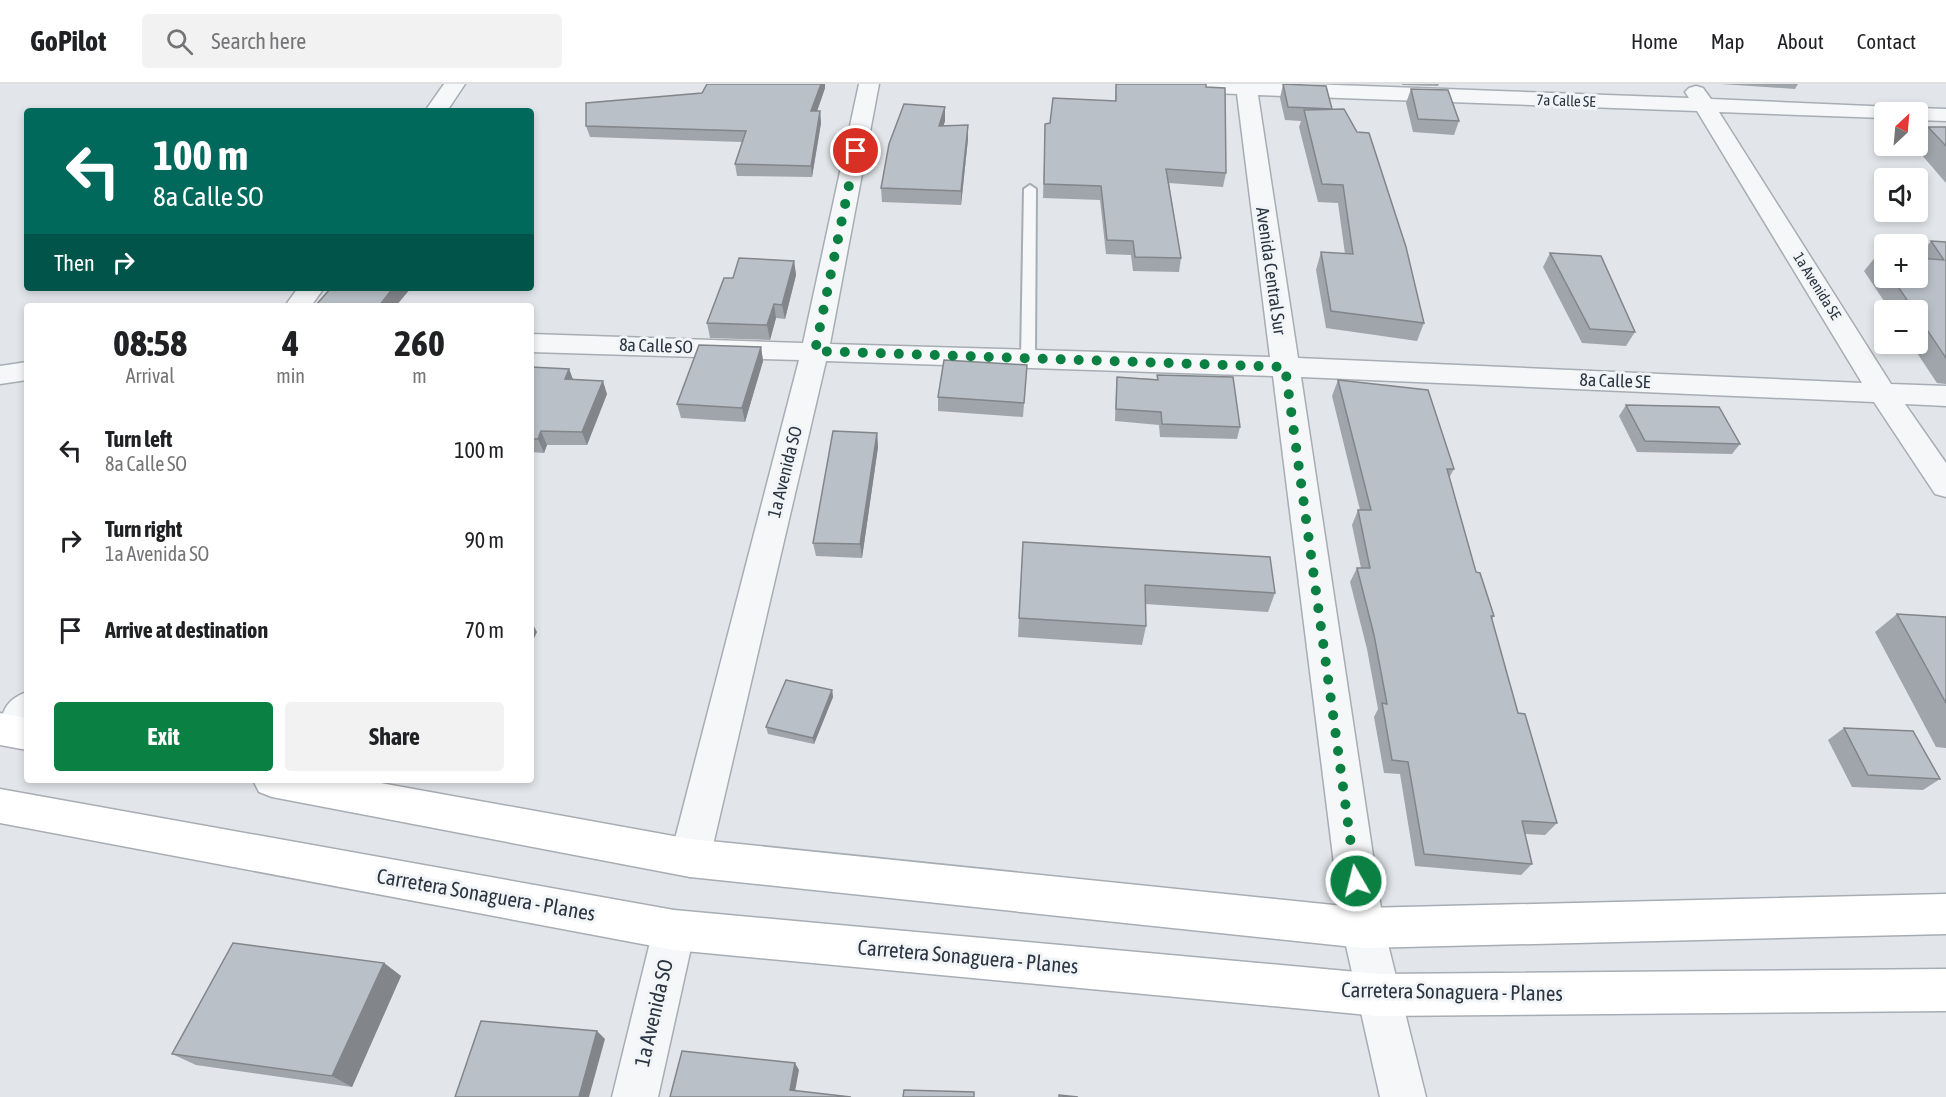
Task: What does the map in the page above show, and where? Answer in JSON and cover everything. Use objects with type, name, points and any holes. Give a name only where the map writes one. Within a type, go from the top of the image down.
[{"type":"main road","points":[[288,783],[690,858],[1363,928],[1946,914]]},
{"type":"main road","name":"Carretera Sonaguera - Planes","points":[[0,806],[674,930],[1379,996],[1946,990]]},
{"type":"street","points":[[438,108],[455,84]]},
{"type":"street","name":"1a Avenida SO","points":[[690,858],[815,351],[869,84]]},
{"type":"street","name":"7a Calle SE","points":[[1143,84],[1246,86],[1874,112]]},
{"type":"street","name":"1a Avenida SE","points":[[1690,84],[1882,392],[1946,486]]},
{"type":"street","name":"Avenida Central Sur","points":[[1246,86],[1363,928],[1403,1097]]},
{"type":"street","points":[[1928,114],[1946,115]]},
{"type":"street","name":"8a Calle SO","points":[[534,343],[1285,367]]},
{"type":"street","name":"8a Calle SE","points":[[1285,367],[1946,396]]},
{"type":"street","points":[[0,375],[24,371]]},
{"type":"street","name":"1a Avenida SO","points":[[635,1097],[674,930]]},
{"type":"lane","points":[[1029,358],[1030,189]]},
{"type":"building","points":[[707,84],[821,84],[811,111],[820,111],[811,166],[735,164],[746,131],[586,126],[586,103],[702,93]]},
{"type":"building","points":[[1116,84],[1206,84],[1206,87],[1225,88],[1226,173],[1166,169],[1181,258],[1135,257],[1133,241],[1107,240],[1101,186],[1044,184],[1045,124],[1050,123],[1053,98],[1116,101]]},
{"type":"building","points":[[1283,84],[1326,86],[1332,109],[1288,107]]},
{"type":"building","points":[[1411,89],[1448,90],[1459,121],[1418,119]]},
{"type":"building","points":[[904,104],[945,107],[939,126],[968,125],[961,191],[881,188],[889,144]]},
{"type":"building","points":[[1344,109],[1357,132],[1369,133],[1406,247],[1424,323],[1331,311],[1321,252],[1353,254],[1343,185],[1322,184],[1304,110]]},
{"type":"building","points":[[1928,127],[1946,127],[1946,146]]},
{"type":"building","points":[[1931,241],[1946,242],[1946,358],[1928,331],[1928,300],[1907,300],[1899,288],[1928,288],[1928,259],[1944,260]]},
{"type":"building","points":[[1550,253],[1601,256],[1635,332],[1590,329]]},
{"type":"building","points":[[739,258],[794,261],[782,305],[774,304],[767,325],[707,323],[724,278],[733,278]]},
{"type":"building","points":[[328,291],[391,291],[381,303],[318,303]]},
{"type":"building","points":[[699,345],[761,347],[742,408],[677,404]]},
{"type":"building","points":[[944,360],[1027,365],[1024,403],[938,397]]},
{"type":"building","points":[[534,367],[569,369],[565,379],[603,381],[582,432],[541,431],[538,439],[534,439]]},
{"type":"building","points":[[1157,375],[1233,377],[1240,427],[1162,424],[1161,412],[1116,409],[1117,377],[1158,380]]},
{"type":"building","points":[[1338,380],[1428,390],[1454,469],[1447,469],[1476,572],[1480,573],[1494,616],[1491,616],[1518,713],[1525,714],[1557,823],[1522,821],[1532,864],[1424,854],[1408,762],[1392,760],[1382,703],[1387,704],[1374,635],[1357,568],[1370,568],[1358,510],[1371,510]]},
{"type":"building","points":[[1626,405],[1719,407],[1740,444],[1645,441]]},
{"type":"building","points":[[833,431],[877,433],[860,544],[813,543]]},
{"type":"building","points":[[1023,542],[1270,557],[1275,593],[1145,585],[1146,626],[1019,618]]},
{"type":"building","points":[[1897,614],[1946,617],[1946,703]]},
{"type":"building","points":[[786,680],[832,690],[813,738],[766,727]]},
{"type":"building","points":[[1844,728],[1913,731],[1940,779],[1868,775]]},
{"type":"building","points":[[233,943],[384,963],[332,1076],[172,1054]]},
{"type":"building","points":[[481,1021],[597,1031],[579,1097],[455,1097]]},
{"type":"building","points":[[682,1051],[795,1063],[790,1090],[851,1097],[670,1097]]},
{"type":"building","points":[[904,1090],[974,1092],[974,1097],[903,1097]]},
{"type":"route","points":[[856,151],[815,351],[1285,367],[1356,881]]}]
